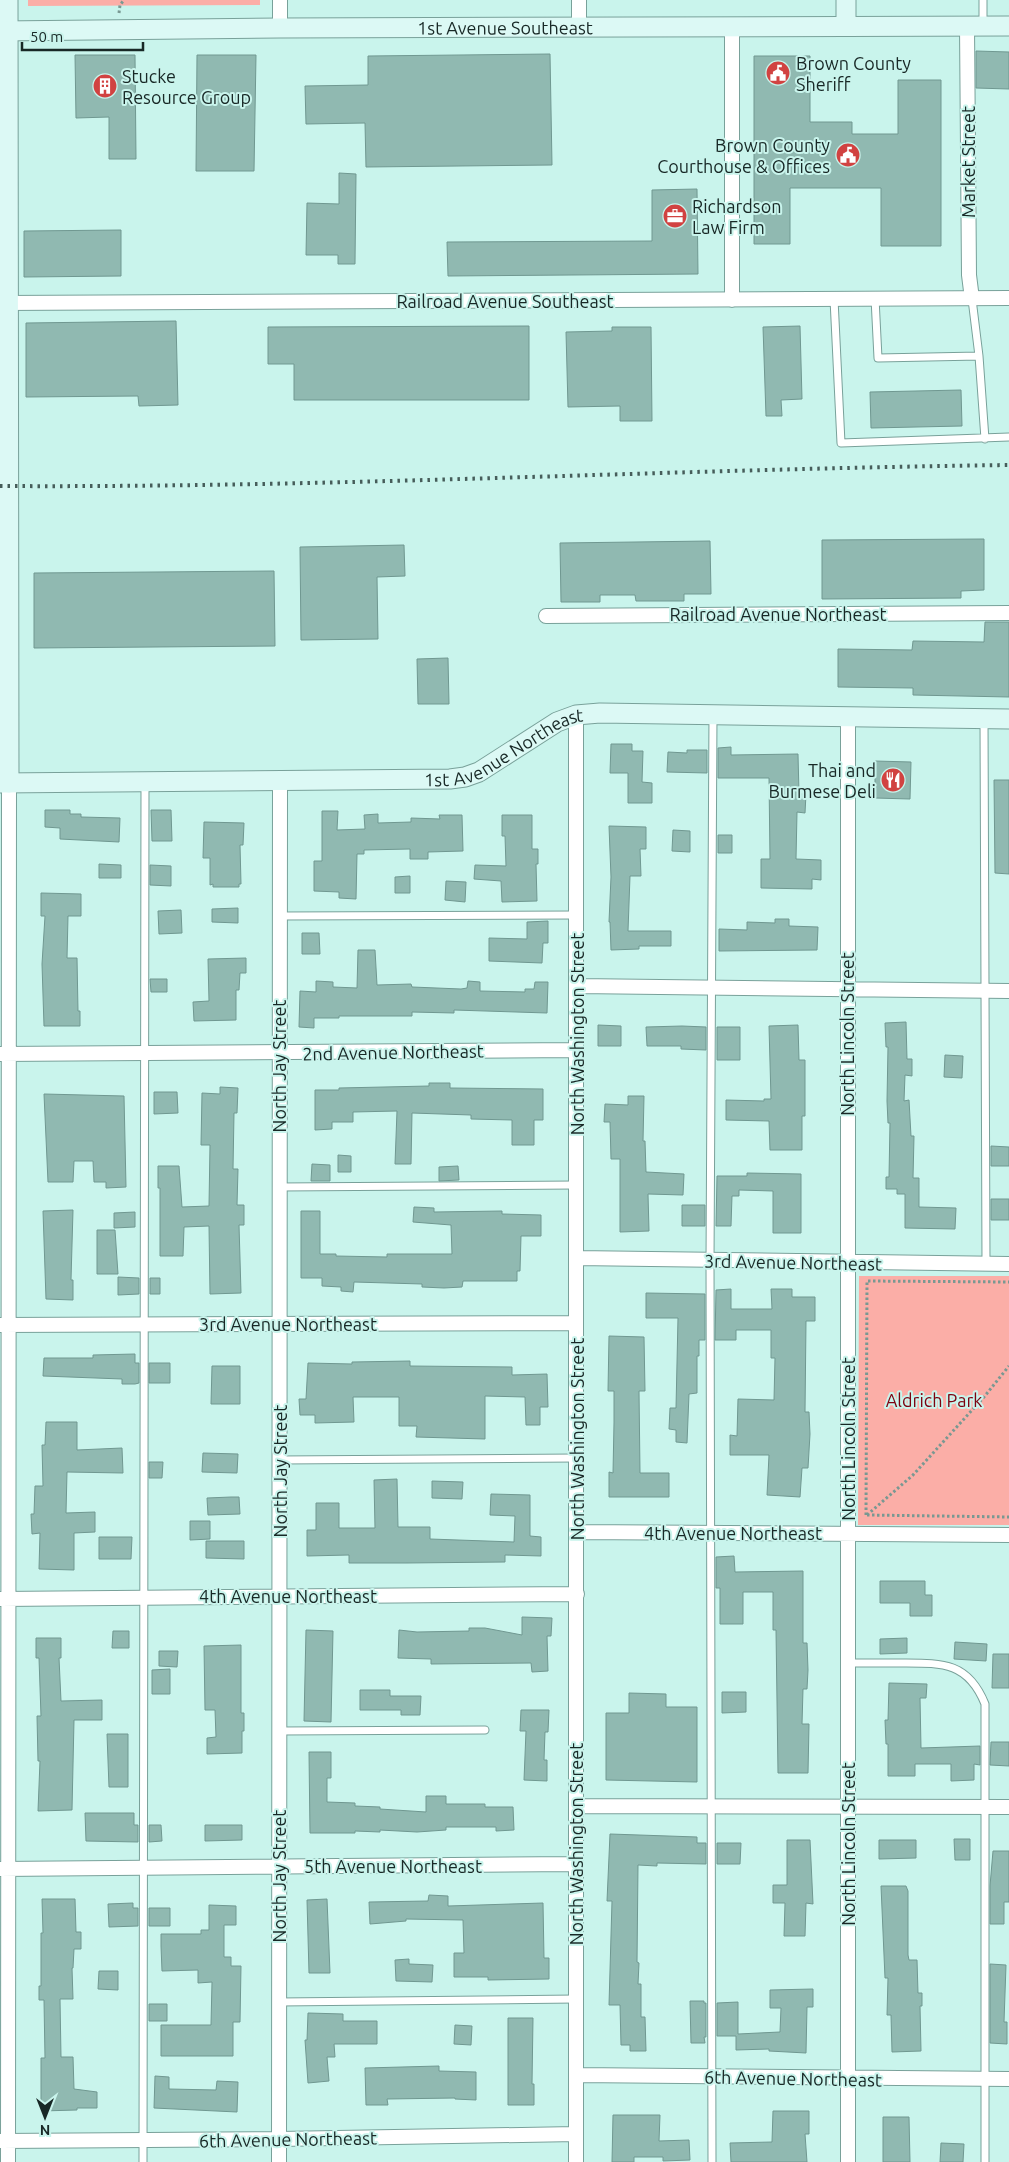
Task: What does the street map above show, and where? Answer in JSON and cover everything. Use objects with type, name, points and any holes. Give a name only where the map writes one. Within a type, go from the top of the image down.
[{"type":"street","points":[[8,0],[4,31],[4,303],[9,486],[4,783],[4,2141],[8,2162]]},
{"type":"street","points":[[280,0],[280,28]]},
{"type":"street","points":[[579,0],[579,27]]},
{"type":"street","points":[[846,0],[846,26]]},
{"type":"street","points":[[732,26],[732,300]]},
{"type":"street","name":"Market Street","points":[[972,299],[968,275],[975,26]]},
{"type":"street","name":"1st Avenue Southeast","points":[[4,31],[280,28],[1009,26]]},
{"type":"street","name":"Railroad Avenue Southeast","points":[[4,303],[1009,298]]},
{"type":"street","name":"Railroad Avenue Northeast","points":[[546,616],[1009,613]]},
{"type":"street","name":"1st Avenue Northeast","points":[[4,783],[450,779],[465,777],[479,772],[541,731],[576,715],[600,713],[1009,718]]},
{"type":"street","name":"North Washington Street","points":[[576,715],[576,2162]]},
{"type":"street","name":"North Lincoln Street","points":[[848,716],[848,2162]]},
{"type":"street","name":"North Jay Street","points":[[279,2162],[280,780]]},
{"type":"street","points":[[577,986],[1009,991]]},
{"type":"street","name":"2nd Avenue Northeast","points":[[4,1054],[577,1050]]},
{"type":"street","name":"3rd Avenue Northeast","points":[[576,1258],[1009,1264]]},
{"type":"street","name":"3rd Avenue Northeast","points":[[4,1325],[576,1323]]},
{"type":"street","name":"4th Avenue Northeast","points":[[577,1532],[1009,1535]]},
{"type":"street","name":"4th Avenue Northeast","points":[[4,1599],[577,1594]]},
{"type":"street","points":[[576,1806],[1009,1807]]},
{"type":"street","name":"5th Avenue Northeast","points":[[4,1869],[575,1864]]},
{"type":"street","name":"6th Avenue Northeast","points":[[576,2075],[1009,2079]]},
{"type":"street","name":"6th Avenue Northeast","points":[[4,2141],[576,2134]]},
{"type":"lane","points":[[975,26],[983,0]]},
{"type":"lane","points":[[875,298],[878,358],[979,356]]},
{"type":"lane","points":[[834,299],[841,443],[1009,437]]},
{"type":"lane","points":[[972,299],[979,356],[985,439]]},
{"type":"lane","points":[[712,2162],[710,1261],[713,715]]},
{"type":"lane","points":[[984,718],[986,1264]]},
{"type":"lane","points":[[144,2162],[146,781]]},
{"type":"lane","points":[[280,916],[577,915]]},
{"type":"lane","points":[[279,1187],[576,1185]]},
{"type":"lane","points":[[280,1460],[576,1458]]},
{"type":"lane","points":[[848,1663],[940,1663],[957,1670],[969,1679],[979,1691],[985,1704],[985,2162]]},
{"type":"lane","points":[[280,1731],[485,1730]]},
{"type":"lane","points":[[280,2002],[576,1999]]},
{"type":"path","points":[[866,1515],[867,1281],[1009,1282]]},
{"type":"path","points":[[866,1515],[913,1475],[984,1397],[1009,1366]]},
{"type":"path","points":[[866,1515],[1009,1517]]},
{"type":"green space","points":[[28,0],[260,0],[260,5],[28,6]]},
{"type":"green space","name":"Aldrich Park","points":[[859,1276],[1009,1276],[1009,1525],[858,1525]]},
{"type":"building","points":[[976,51],[1009,52],[1009,89],[976,88]]},
{"type":"building","points":[[550,54],[552,165],[366,167],[365,123],[306,124],[305,86],[368,85],[368,56]]},
{"type":"building","name":"Stucke Resource Group","points":[[75,55],[135,55],[136,159],[109,159],[109,117],[76,118]]},
{"type":"building","points":[[197,55],[256,55],[254,171],[196,171]]},
{"type":"building","name":"Brown County Courthouse & Offices","points":[[754,56],[810,56],[810,122],[852,122],[852,134],[898,134],[898,80],[941,80],[941,246],[881,246],[881,188],[790,188],[790,244],[754,244]]},
{"type":"building","points":[[339,173],[356,174],[355,264],[338,264],[338,255],[306,255],[307,203],[339,204]]},
{"type":"building","name":"Richardson Law Firm","points":[[697,189],[698,274],[448,276],[447,242],[652,241],[652,190]]},
{"type":"building","points":[[121,230],[121,276],[24,277],[24,231]]},
{"type":"building","points":[[176,321],[178,405],[139,406],[138,396],[26,397],[26,323]]},
{"type":"building","points":[[529,326],[529,400],[294,400],[294,364],[268,364],[268,327]]},
{"type":"building","points":[[800,326],[802,399],[781,400],[782,416],[766,416],[763,327]]},
{"type":"building","points":[[612,327],[651,327],[652,421],[620,421],[620,406],[568,407],[566,332],[612,331]]},
{"type":"building","points":[[961,390],[962,426],[871,428],[870,392]]},
{"type":"building","points":[[984,539],[984,590],[961,591],[961,598],[822,599],[822,540]]},
{"type":"building","points":[[710,541],[711,594],[684,594],[684,601],[636,601],[635,595],[600,595],[600,602],[561,602],[560,543]]},
{"type":"building","points":[[404,545],[405,576],[377,577],[378,639],[301,640],[300,547]]},
{"type":"building","points":[[274,571],[275,646],[34,648],[34,573]]},
{"type":"building","points":[[985,622],[1009,622],[1009,697],[913,695],[913,688],[838,687],[838,649],[912,650],[913,641],[984,642]]},
{"type":"building","points":[[448,658],[449,704],[418,704],[417,659]]},
{"type":"building","points":[[611,744],[632,744],[632,751],[643,751],[642,782],[652,783],[652,803],[628,803],[628,773],[610,773]]},
{"type":"building","points":[[731,747],[731,755],[798,754],[799,794],[806,794],[805,813],[797,812],[796,859],[821,860],[821,880],[812,879],[812,889],[761,888],[761,859],[770,859],[769,778],[718,778],[718,748]]},
{"type":"building","points":[[687,750],[707,750],[707,773],[667,772],[668,752],[687,753]]},
{"type":"building","name":"Thai and Burmese Deli","points":[[875,761],[911,762],[910,799],[875,798]]},
{"type":"building","points":[[994,780],[1009,780],[1009,874],[995,873]]},
{"type":"building","points":[[45,810],[70,810],[70,814],[81,814],[81,817],[120,818],[119,842],[60,839],[60,828],[45,827]]},
{"type":"building","points":[[151,810],[171,810],[172,841],[152,841]]},
{"type":"building","points":[[322,811],[338,811],[337,830],[365,829],[364,815],[378,814],[378,823],[411,822],[411,818],[440,819],[439,815],[462,815],[463,851],[428,852],[428,859],[410,859],[410,849],[364,850],[364,854],[357,854],[356,899],[339,898],[339,892],[314,891],[314,861],[322,861]]},
{"type":"building","points":[[502,815],[532,815],[532,849],[538,849],[538,864],[536,864],[537,901],[502,902],[501,881],[474,879],[475,865],[506,866],[505,836],[502,836]]},
{"type":"building","points":[[204,822],[244,823],[243,845],[240,845],[241,884],[239,884],[239,887],[213,887],[213,884],[210,885],[210,858],[203,858]]},
{"type":"building","points":[[609,826],[646,827],[646,849],[640,849],[641,876],[630,876],[628,931],[671,931],[671,946],[639,946],[639,949],[611,950],[609,922],[611,877]]},
{"type":"building","points":[[673,830],[690,831],[690,852],[672,851]]},
{"type":"building","points":[[718,835],[732,835],[732,853],[718,853]]},
{"type":"building","points":[[99,864],[121,865],[121,878],[99,878]]},
{"type":"building","points":[[150,865],[171,866],[171,886],[150,885]]},
{"type":"building","points":[[410,876],[410,893],[395,893],[395,877]]},
{"type":"building","points":[[446,881],[466,882],[465,902],[445,900]]},
{"type":"building","points":[[41,893],[81,894],[81,916],[68,916],[67,958],[77,958],[80,1026],[44,1026],[42,964],[45,916],[41,916]]},
{"type":"building","points":[[238,908],[238,923],[212,922],[212,909]]},
{"type":"building","points":[[181,910],[182,933],[159,934],[158,911]]},
{"type":"building","points":[[775,919],[789,919],[789,926],[818,927],[817,950],[719,951],[719,929],[747,930],[747,922],[775,923]]},
{"type":"building","points":[[548,921],[548,943],[543,943],[542,963],[489,961],[489,938],[527,939],[527,922]]},
{"type":"building","points":[[302,933],[319,933],[320,954],[302,954]]},
{"type":"building","points":[[358,950],[375,950],[377,985],[411,984],[412,987],[461,989],[467,988],[468,981],[480,982],[480,991],[525,992],[525,989],[534,989],[535,982],[548,982],[547,1013],[454,1010],[454,1013],[412,1012],[412,1016],[339,1016],[339,1018],[314,1018],[314,1028],[299,1027],[300,991],[316,992],[316,981],[333,982],[333,987],[357,988]]},
{"type":"building","points":[[246,958],[246,973],[240,973],[239,990],[236,990],[236,1020],[194,1021],[193,1002],[209,1001],[208,959]]},
{"type":"building","points":[[150,979],[167,979],[167,992],[151,992]]},
{"type":"building","points":[[906,1022],[907,1059],[912,1059],[912,1076],[905,1075],[904,1101],[909,1100],[911,1136],[914,1136],[913,1178],[919,1178],[919,1207],[956,1208],[955,1229],[905,1228],[905,1194],[897,1194],[897,1189],[886,1189],[886,1177],[889,1177],[890,1123],[888,1123],[888,1047],[886,1047],[885,1023]]},
{"type":"building","points":[[598,1025],[621,1026],[621,1046],[598,1046]]},
{"type":"building","points":[[798,1025],[799,1060],[805,1060],[805,1116],[802,1116],[802,1150],[770,1150],[769,1121],[726,1120],[726,1100],[764,1101],[764,1099],[771,1099],[769,1026]]},
{"type":"building","points":[[646,1027],[706,1027],[706,1050],[681,1049],[681,1046],[647,1046]]},
{"type":"building","points":[[717,1027],[740,1027],[740,1060],[717,1060]]},
{"type":"building","points":[[945,1055],[963,1056],[962,1078],[944,1077]]},
{"type":"building","points":[[429,1083],[450,1083],[450,1088],[543,1089],[543,1120],[534,1120],[534,1145],[512,1145],[512,1120],[471,1119],[471,1115],[412,1113],[411,1164],[395,1164],[397,1111],[353,1112],[353,1122],[332,1122],[332,1129],[315,1130],[315,1090],[429,1086]]},
{"type":"building","points":[[220,1087],[238,1088],[237,1113],[234,1113],[233,1169],[238,1169],[237,1205],[244,1205],[244,1225],[239,1225],[241,1293],[210,1294],[209,1226],[184,1227],[183,1256],[160,1256],[160,1188],[158,1188],[158,1166],[179,1166],[182,1207],[209,1206],[210,1145],[201,1145],[202,1093],[220,1094]]},
{"type":"building","points":[[154,1092],[177,1092],[178,1113],[154,1114]]},
{"type":"building","points":[[44,1094],[124,1096],[126,1187],[106,1188],[106,1182],[94,1182],[93,1161],[74,1161],[73,1182],[48,1182]]},
{"type":"building","points":[[628,1096],[644,1096],[643,1141],[645,1141],[646,1172],[684,1174],[683,1195],[648,1194],[649,1231],[620,1232],[620,1159],[611,1159],[610,1122],[604,1122],[605,1104],[628,1105]]},
{"type":"building","points":[[991,1146],[1009,1147],[1009,1166],[991,1166]]},
{"type":"building","points":[[338,1155],[351,1156],[351,1172],[338,1172]]},
{"type":"building","points":[[312,1164],[330,1165],[330,1181],[311,1181]]},
{"type":"building","points":[[458,1166],[459,1180],[439,1181],[439,1167]]},
{"type":"building","points":[[747,1173],[801,1174],[801,1233],[773,1233],[773,1191],[739,1190],[739,1196],[732,1196],[731,1226],[716,1226],[717,1176],[747,1176]]},
{"type":"building","points":[[991,1199],[1009,1199],[1009,1220],[991,1220]]},
{"type":"building","points":[[682,1205],[705,1205],[705,1226],[682,1226]]},
{"type":"building","points":[[414,1207],[434,1208],[434,1212],[502,1211],[502,1214],[541,1215],[541,1236],[521,1236],[520,1271],[517,1271],[517,1281],[463,1281],[462,1287],[444,1288],[422,1287],[422,1284],[354,1282],[353,1292],[341,1291],[341,1287],[322,1286],[322,1278],[301,1278],[301,1211],[320,1211],[320,1254],[387,1257],[387,1254],[452,1254],[451,1225],[413,1222]]},
{"type":"building","points":[[73,1210],[71,1280],[73,1280],[73,1300],[46,1299],[43,1211]]},
{"type":"building","points":[[135,1212],[135,1227],[114,1228],[114,1213]]},
{"type":"building","points":[[97,1230],[115,1230],[118,1274],[97,1274]]},
{"type":"building","points":[[118,1277],[139,1278],[139,1294],[118,1295]]},
{"type":"building","points":[[150,1278],[160,1278],[160,1294],[150,1294]]},
{"type":"building","points":[[731,1289],[731,1309],[772,1309],[771,1289],[792,1289],[792,1297],[815,1297],[815,1321],[806,1321],[805,1412],[809,1412],[810,1434],[808,1468],[802,1468],[800,1497],[767,1495],[769,1455],[730,1455],[730,1435],[737,1436],[738,1399],[774,1400],[775,1358],[771,1358],[771,1330],[736,1330],[736,1340],[715,1340],[716,1290]]},
{"type":"building","points":[[646,1293],[705,1294],[705,1340],[699,1340],[697,1393],[689,1394],[687,1443],[676,1442],[676,1430],[669,1429],[670,1408],[676,1408],[678,1318],[646,1318]]},
{"type":"building","points":[[609,1336],[644,1337],[645,1391],[639,1391],[640,1473],[669,1473],[669,1497],[609,1497],[609,1472],[613,1473],[614,1391],[608,1391]]},
{"type":"building","points":[[135,1354],[135,1363],[139,1363],[139,1383],[135,1384],[122,1384],[122,1379],[43,1376],[44,1358],[93,1358],[93,1355]]},
{"type":"building","points":[[410,1361],[410,1366],[512,1367],[512,1375],[547,1374],[548,1407],[540,1407],[540,1425],[526,1425],[525,1397],[485,1396],[485,1439],[416,1437],[417,1426],[399,1426],[399,1397],[353,1397],[354,1422],[315,1423],[315,1415],[300,1415],[299,1399],[306,1399],[308,1363],[352,1364],[352,1362]]},
{"type":"building","points":[[149,1363],[170,1363],[170,1383],[149,1383]]},
{"type":"building","points":[[212,1366],[240,1366],[240,1404],[211,1404]]},
{"type":"building","points":[[46,1422],[77,1422],[77,1450],[122,1448],[123,1473],[67,1472],[66,1513],[95,1512],[95,1532],[74,1533],[74,1570],[39,1569],[40,1533],[32,1534],[31,1514],[34,1514],[35,1486],[43,1486],[42,1445],[45,1445]]},
{"type":"building","points":[[203,1453],[238,1454],[237,1473],[202,1472]]},
{"type":"building","points":[[149,1462],[163,1462],[162,1478],[149,1478]]},
{"type":"building","points":[[397,1479],[398,1527],[430,1527],[430,1539],[514,1542],[515,1516],[490,1515],[491,1494],[530,1495],[530,1536],[541,1537],[541,1556],[505,1555],[505,1562],[349,1563],[349,1555],[307,1556],[307,1530],[316,1530],[316,1503],[339,1503],[339,1528],[375,1528],[374,1480]]},
{"type":"building","points":[[432,1481],[463,1482],[462,1499],[432,1498]]},
{"type":"building","points":[[239,1497],[240,1514],[208,1515],[207,1498]]},
{"type":"building","points":[[190,1521],[210,1521],[210,1539],[190,1540]]},
{"type":"building","points":[[99,1537],[132,1537],[131,1559],[99,1559]]},
{"type":"building","points":[[206,1541],[244,1541],[244,1559],[206,1558]]},
{"type":"building","points":[[734,1556],[735,1572],[803,1571],[803,1643],[807,1643],[808,1670],[807,1689],[803,1689],[802,1724],[809,1724],[808,1773],[778,1773],[776,1630],[773,1630],[773,1592],[743,1592],[743,1624],[720,1624],[720,1588],[716,1588],[716,1557]]},
{"type":"building","points":[[880,1581],[925,1581],[925,1595],[932,1595],[932,1616],[910,1616],[910,1603],[880,1603]]},
{"type":"building","points":[[522,1617],[552,1618],[551,1636],[547,1636],[548,1671],[532,1672],[531,1663],[431,1664],[431,1659],[398,1658],[399,1630],[417,1632],[469,1631],[469,1628],[485,1628],[522,1635]]},
{"type":"building","points":[[306,1630],[333,1631],[331,1722],[304,1721]]},
{"type":"building","points":[[113,1631],[129,1631],[129,1648],[112,1648]]},
{"type":"building","points":[[36,1638],[61,1638],[61,1658],[59,1658],[61,1701],[102,1700],[102,1720],[74,1720],[72,1810],[38,1811],[40,1761],[38,1761],[37,1716],[41,1716],[39,1658],[36,1658]]},
{"type":"building","points":[[907,1638],[907,1653],[880,1654],[880,1639]]},
{"type":"building","points":[[955,1642],[987,1644],[986,1661],[954,1659]]},
{"type":"building","points":[[241,1645],[241,1713],[244,1713],[242,1753],[207,1754],[207,1738],[216,1737],[215,1710],[205,1710],[204,1646]]},
{"type":"building","points":[[159,1651],[178,1651],[177,1667],[159,1666]]},
{"type":"building","points":[[993,1654],[1009,1654],[1009,1688],[992,1688]]},
{"type":"building","points":[[170,1669],[170,1694],[152,1694],[152,1670]]},
{"type":"building","points":[[889,1683],[927,1684],[926,1698],[920,1698],[921,1748],[980,1746],[980,1765],[974,1764],[974,1780],[951,1781],[951,1764],[915,1764],[915,1776],[888,1776],[888,1744],[886,1744],[885,1720],[888,1720]]},
{"type":"building","points":[[360,1690],[390,1690],[390,1696],[421,1696],[420,1715],[401,1715],[401,1710],[360,1710]]},
{"type":"building","points":[[722,1692],[746,1692],[746,1712],[722,1713]]},
{"type":"building","points":[[629,1693],[666,1694],[666,1707],[697,1707],[697,1782],[606,1780],[606,1713],[629,1713]]},
{"type":"building","points":[[521,1710],[549,1710],[548,1732],[545,1732],[544,1760],[547,1760],[547,1781],[524,1780],[526,1731],[520,1731]]},
{"type":"building","points":[[107,1734],[128,1734],[128,1787],[109,1787]]},
{"type":"building","points":[[991,1742],[1009,1742],[1009,1766],[990,1765]]},
{"type":"building","points":[[309,1752],[331,1752],[331,1778],[327,1778],[327,1802],[355,1803],[355,1806],[426,1812],[426,1796],[446,1796],[446,1804],[485,1804],[485,1807],[513,1807],[514,1830],[496,1831],[496,1827],[446,1827],[446,1830],[417,1832],[380,1830],[380,1832],[310,1833]]},
{"type":"building","points":[[85,1813],[134,1813],[134,1825],[138,1825],[138,1842],[86,1841]]},
{"type":"building","points":[[149,1825],[161,1825],[162,1841],[149,1842]]},
{"type":"building","points":[[205,1825],[242,1825],[242,1840],[205,1841]]},
{"type":"building","points":[[610,1834],[697,1837],[697,1843],[706,1843],[706,1864],[657,1863],[657,1866],[638,1865],[637,1962],[639,1963],[638,1984],[641,1984],[641,2017],[645,2017],[646,2051],[630,2051],[630,2045],[621,2045],[620,2005],[609,2005],[612,1901],[607,1901]]},
{"type":"building","points":[[954,1839],[970,1839],[970,1860],[955,1860]]},
{"type":"building","points":[[787,1840],[810,1840],[813,1904],[806,1903],[805,1936],[784,1936],[785,1903],[773,1903],[773,1885],[787,1885]]},
{"type":"building","points":[[879,1840],[916,1840],[916,1858],[879,1859]]},
{"type":"building","points":[[717,1843],[741,1843],[740,1864],[717,1864]]},
{"type":"building","points":[[993,1851],[1009,1851],[1009,1902],[1004,1902],[1004,1924],[990,1924],[990,1886]]},
{"type":"building","points":[[881,1886],[906,1886],[908,1891],[908,1955],[909,1960],[917,1960],[918,1993],[922,1993],[922,2006],[920,2006],[921,2051],[892,2052],[891,2015],[887,2015],[888,1978],[885,1978]]},
{"type":"building","points":[[429,1895],[448,1896],[448,1906],[543,1903],[544,1958],[549,1958],[549,1979],[488,1980],[488,1977],[454,1977],[454,1953],[464,1953],[463,1920],[406,1919],[406,1921],[370,1924],[369,1902],[428,1901]]},
{"type":"building","points":[[42,1899],[75,1899],[76,1932],[81,1932],[81,1949],[74,1949],[72,1968],[73,1999],[60,1999],[61,2057],[73,2057],[74,2089],[97,2092],[97,2108],[41,2111],[41,2058],[45,2058],[44,2000],[39,2000],[39,1986],[41,1986],[41,1933],[43,1933]]},
{"type":"building","points":[[327,1899],[330,1973],[309,1973],[307,1900]]},
{"type":"building","points":[[133,1903],[133,1908],[138,1908],[138,1926],[109,1927],[108,1904]]},
{"type":"building","points":[[209,1905],[236,1906],[236,1925],[224,1925],[224,1957],[231,1957],[231,1966],[241,1966],[240,2022],[233,2022],[233,2056],[161,2056],[161,2025],[211,2025],[212,1982],[198,1983],[198,1970],[162,1971],[161,1946],[161,1934],[201,1934],[201,1930],[209,1930]]},
{"type":"building","points":[[149,1908],[170,1908],[170,1926],[149,1926]]},
{"type":"building","points":[[409,1959],[409,1964],[433,1965],[432,1982],[396,1981],[395,1960]]},
{"type":"building","points":[[990,1964],[1006,1965],[1004,2022],[1007,2022],[1007,2044],[990,2043]]},
{"type":"building","points":[[99,1971],[118,1971],[118,1990],[98,1989]]},
{"type":"building","points":[[813,1989],[813,2007],[807,2007],[806,2053],[769,2051],[769,2049],[736,2050],[736,2036],[717,2036],[717,2003],[738,2002],[738,2034],[780,2032],[781,2008],[770,2008],[770,1990]]},
{"type":"building","points":[[690,2001],[704,2001],[706,2003],[705,2043],[691,2043]]},
{"type":"building","points":[[149,2004],[167,2004],[167,2021],[149,2021]]},
{"type":"building","points":[[308,2013],[343,2014],[343,2021],[377,2021],[377,2044],[334,2044],[335,2057],[327,2057],[329,2081],[308,2083],[305,2040],[307,2040]]},
{"type":"building","points":[[508,2018],[533,2018],[532,2084],[534,2084],[534,2105],[508,2105]]},
{"type":"building","points":[[455,2025],[472,2026],[471,2045],[454,2044]]},
{"type":"building","points":[[439,2066],[439,2071],[476,2072],[476,2100],[455,2098],[387,2099],[388,2105],[366,2105],[365,2068]]},
{"type":"building","points":[[155,2076],[169,2077],[169,2089],[216,2090],[217,2081],[238,2082],[237,2112],[154,2108]]},
{"type":"building","points":[[773,2111],[809,2111],[809,2134],[805,2134],[807,2162],[731,2162],[730,2143],[772,2142]]},
{"type":"building","points":[[613,2115],[660,2115],[659,2141],[689,2140],[690,2160],[663,2161],[663,2157],[634,2157],[634,2162],[612,2162]]},
{"type":"building","points":[[883,2117],[909,2117],[910,2162],[883,2162]]},
{"type":"building","points":[[941,2143],[964,2144],[963,2162],[940,2162]]},
{"type":"railway","points":[[0,486],[252,484],[1009,465]]},
{"type":"place","name":"Brown County Sheriff","points":[[778,73]]},
{"type":"place","name":"Stucke Resource Group","points":[[105,86]]},
{"type":"place","name":"Brown County Courthouse & Offices","points":[[848,155]]},
{"type":"place","name":"Richardson Law Firm","points":[[675,216]]},
{"type":"place","name":"Thai and Burmese Deli","points":[[893,780]]}]
